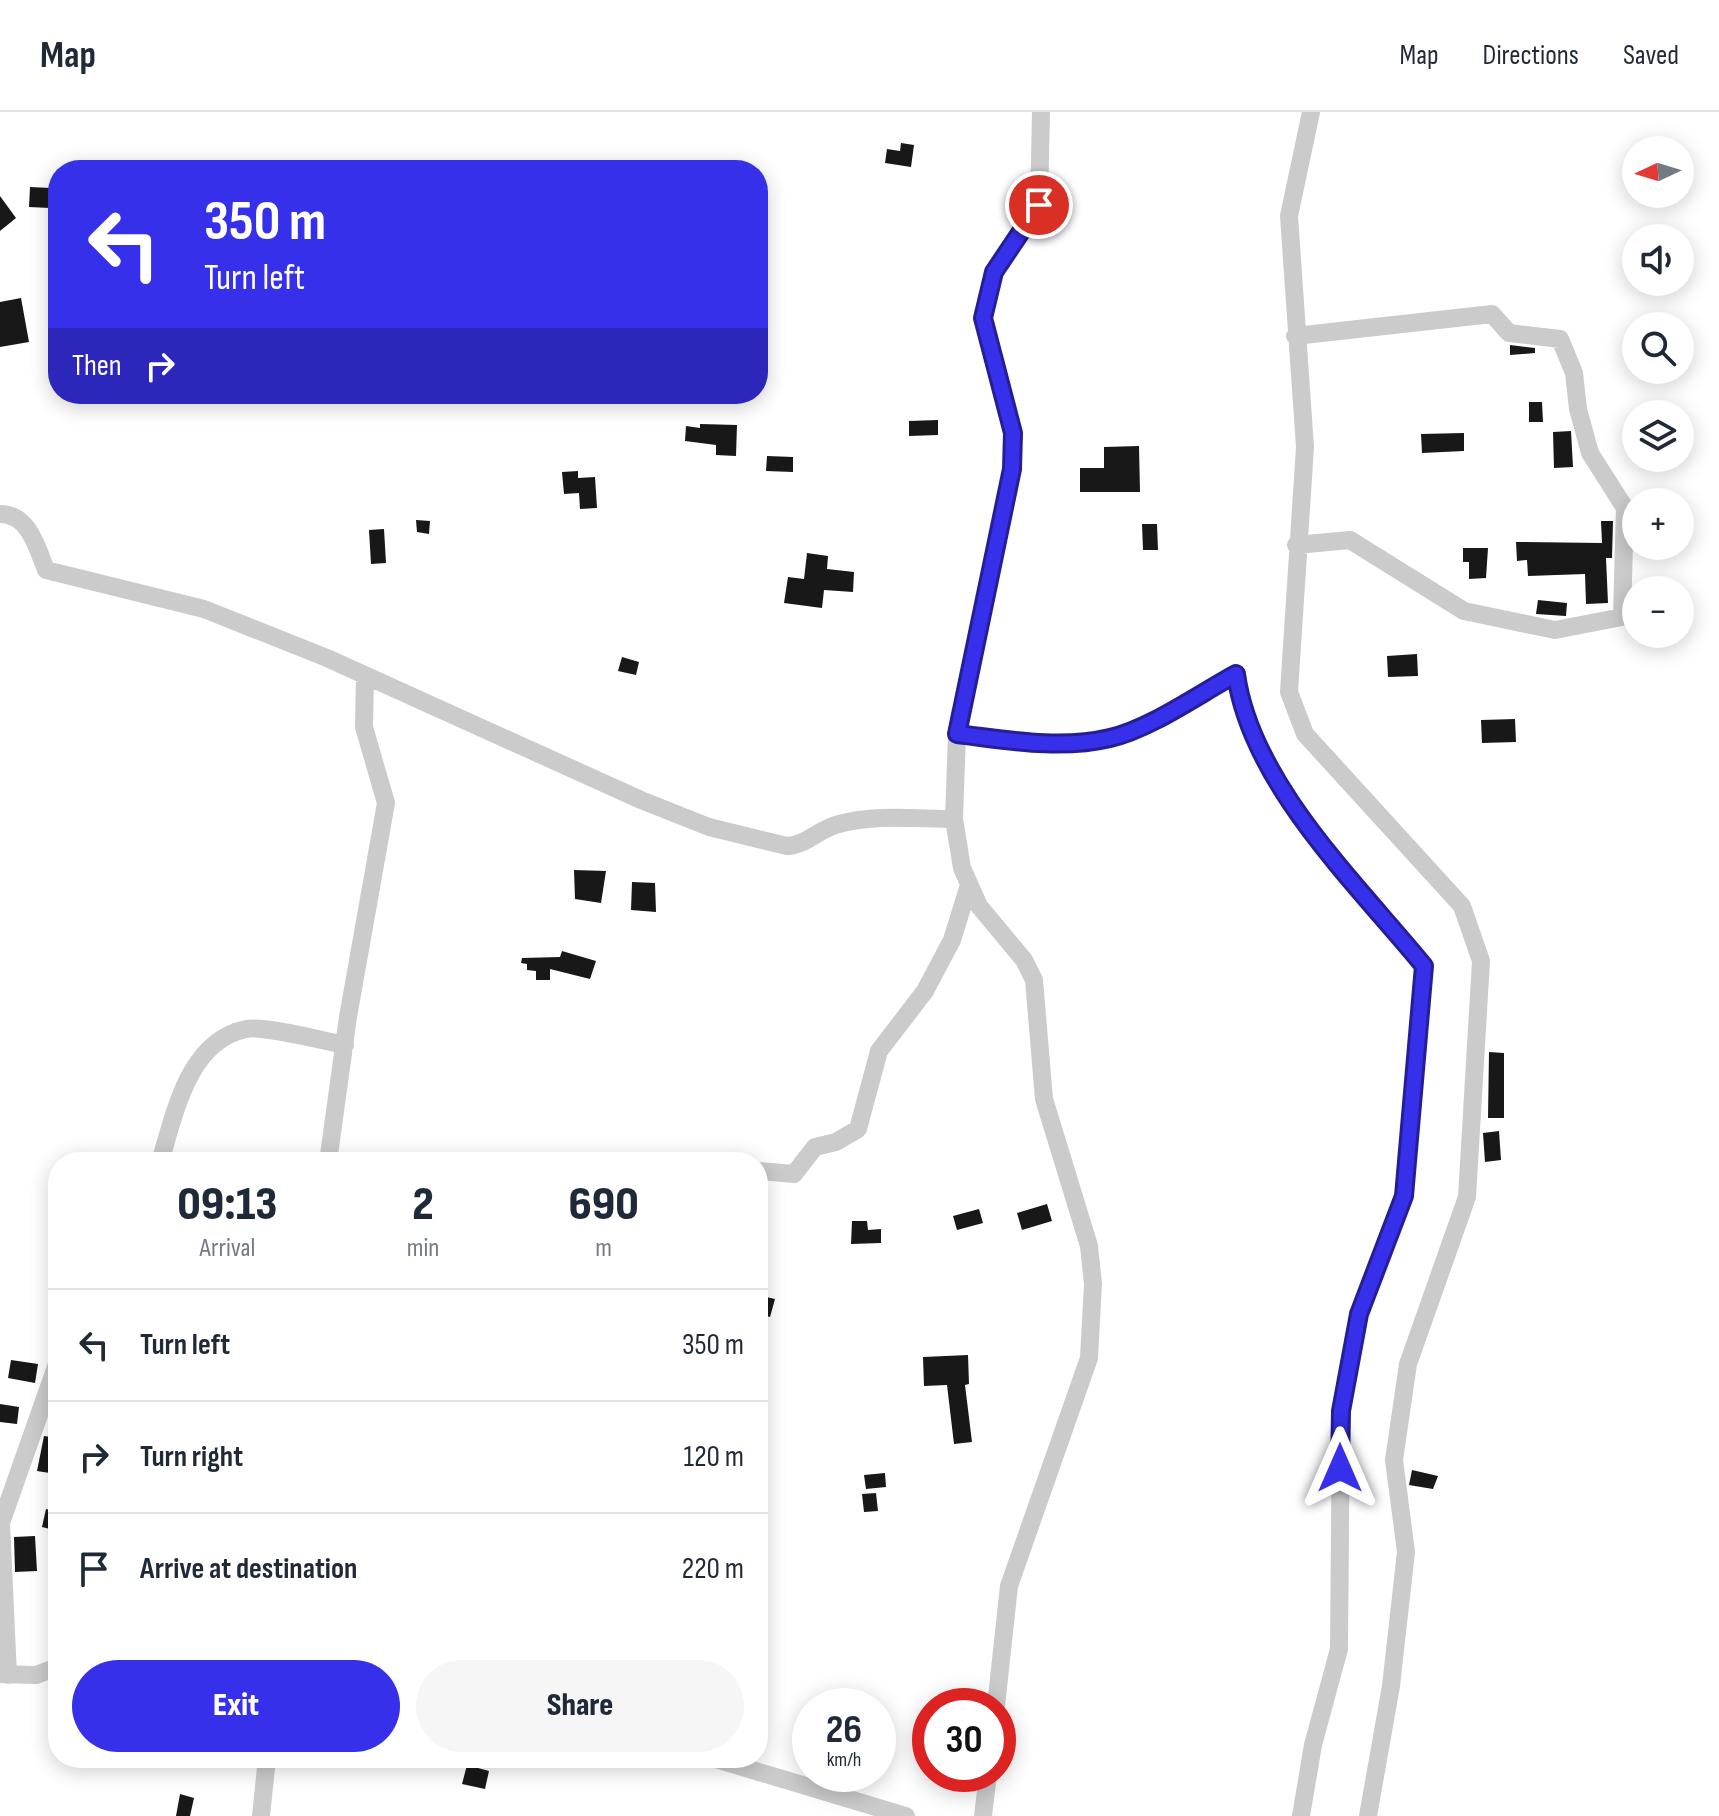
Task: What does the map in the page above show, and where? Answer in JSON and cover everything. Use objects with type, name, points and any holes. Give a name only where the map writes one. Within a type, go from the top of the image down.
[{"type":"street","points":[[998,1688],[1009,1586],[1089,1358],[1093,1284],[1089,1246],[1044,1099],[1034,980],[1024,960],[979,906],[962,868],[954,819],[957,734],[1012,469],[1013,433],[983,318],[994,272],[1039,205],[1041,112]]},
{"type":"street","points":[[1311,112],[1289,216],[1305,447],[1296,545],[1289,692],[1305,734],[1462,906],[1481,961],[1467,1197],[1408,1364],[1394,1460],[1406,1552],[1391,1686],[1368,1816]]},
{"type":"street","points":[[1295,336],[1492,314],[1509,333],[1560,339],[1574,373],[1578,409],[1590,453],[1625,508],[1622,617],[1555,630],[1464,611],[1350,540],[1296,545]]},
{"type":"street","points":[[0,514],[8,514],[24,522],[46,570],[204,609],[365,675],[641,800],[709,827],[774,843],[798,845],[834,825],[862,818],[954,819]]},
{"type":"street","points":[[957,734],[1041,744],[1110,738],[1131,731],[1236,674],[1241,709],[1289,801],[1424,966],[1404,1196],[1359,1314],[1341,1411],[1339,1649],[1313,1745],[1301,1816]]},
{"type":"street","points":[[329,1152],[386,803],[364,727],[365,675]]},
{"type":"street","points":[[768,1172],[794,1174],[815,1147],[836,1142],[858,1129],[879,1051],[925,991],[952,940],[969,885]]},
{"type":"street","points":[[163,1152],[191,1072],[207,1047],[248,1028],[345,1045]]},
{"type":"street","points":[[48,1389],[1,1523],[4,1674],[36,1675],[48,1671]]},
{"type":"street","points":[[261,1816],[266,1768]]},
{"type":"street","points":[[745,1768],[906,1816]]},
{"type":"street","points":[[983,1816],[986,1792]]},
{"type":"building","points":[[901,143],[914,145],[911,167],[885,163],[887,149],[900,151]]},
{"type":"building","points":[[30,187],[48,188],[48,208],[29,207]]},
{"type":"building","points":[[0,196],[16,218],[0,231]]},
{"type":"building","points":[[21,298],[29,342],[0,347],[0,302]]},
{"type":"building","points":[[1510,345],[1535,348],[1535,353],[1510,355]]},
{"type":"building","points":[[1529,402],[1542,402],[1543,422],[1529,422]]},
{"type":"building","points":[[938,420],[938,435],[909,436],[909,421]]},
{"type":"building","points":[[700,424],[737,425],[736,456],[716,455],[716,445],[685,441],[686,426],[700,428]]},
{"type":"building","points":[[1571,431],[1573,467],[1554,468],[1553,432]]},
{"type":"building","points":[[1464,433],[1464,451],[1422,453],[1421,434]]},
{"type":"building","points":[[1139,446],[1140,492],[1080,492],[1080,468],[1104,468],[1104,447]]},
{"type":"building","points":[[767,456],[793,457],[793,472],[766,471]]},
{"type":"building","points":[[578,471],[578,478],[595,477],[597,508],[580,509],[579,493],[564,494],[562,472]]},
{"type":"building","points":[[416,520],[430,521],[429,534],[417,532]]},
{"type":"building","points":[[1601,521],[1613,521],[1612,558],[1606,558],[1608,603],[1586,604],[1585,574],[1528,576],[1527,560],[1517,561],[1516,542],[1602,543]]},
{"type":"building","points":[[1142,524],[1157,524],[1158,550],[1143,550]]},
{"type":"building","points":[[384,529],[386,563],[371,564],[369,530]]},
{"type":"building","points":[[1463,548],[1488,548],[1486,578],[1469,579],[1469,562],[1463,562]]},
{"type":"building","points":[[807,553],[828,556],[827,569],[854,572],[853,592],[824,590],[822,608],[784,603],[788,577],[804,579]]},
{"type":"building","points":[[1538,600],[1567,603],[1566,616],[1536,614]]},
{"type":"building","points":[[1417,654],[1418,676],[1388,677],[1387,656]]},
{"type":"building","points":[[622,657],[639,662],[636,675],[618,671]]},
{"type":"building","points":[[1515,719],[1516,742],[1482,743],[1481,720]]},
{"type":"building","points":[[574,870],[606,871],[601,903],[575,899]]},
{"type":"building","points":[[632,882],[655,883],[656,912],[631,910]]},
{"type":"building","points":[[562,951],[596,961],[590,979],[550,969],[550,980],[536,980],[536,971],[527,970],[527,964],[521,963],[522,958],[560,957]]},
{"type":"building","points":[[1489,1052],[1504,1053],[1504,1118],[1488,1118]]},
{"type":"building","points":[[1499,1131],[1501,1160],[1485,1162],[1483,1133]]},
{"type":"building","points":[[1047,1204],[1052,1221],[1022,1230],[1017,1213]]},
{"type":"building","points":[[979,1209],[983,1223],[957,1230],[953,1216]]},
{"type":"building","points":[[852,1221],[867,1221],[868,1230],[881,1229],[881,1243],[851,1244]]},
{"type":"building","points":[[768,1297],[775,1299],[768,1316]]},
{"type":"building","points":[[968,1355],[969,1384],[965,1385],[972,1442],[954,1444],[947,1385],[924,1386],[923,1357]]},
{"type":"building","points":[[11,1360],[38,1364],[35,1383],[8,1378]]},
{"type":"building","points":[[0,1404],[19,1407],[17,1424],[0,1422]]},
{"type":"building","points":[[44,1436],[48,1437],[48,1473],[37,1471]]},
{"type":"building","points":[[1412,1470],[1438,1476],[1433,1489],[1409,1485]]},
{"type":"building","points":[[885,1473],[886,1487],[866,1489],[864,1475]]},
{"type":"building","points":[[876,1493],[878,1511],[864,1512],[862,1494]]},
{"type":"building","points":[[46,1509],[48,1510],[48,1528],[42,1527]]},
{"type":"building","points":[[35,1536],[37,1571],[15,1572],[14,1537]]},
{"type":"building","points":[[466,1768],[489,1771],[485,1789],[462,1784]]},
{"type":"building","points":[[180,1794],[194,1798],[190,1816],[176,1816]]},
{"type":"route","points":[[1039,205],[994,272],[983,318],[1013,433],[1012,469],[957,734],[1041,744],[1110,738],[1131,731],[1236,674],[1241,709],[1289,801],[1424,966],[1404,1196],[1359,1314],[1341,1411],[1340,1468]]}]
